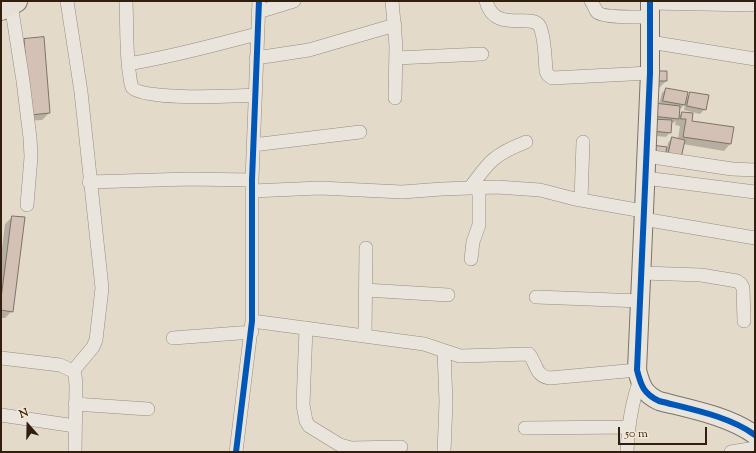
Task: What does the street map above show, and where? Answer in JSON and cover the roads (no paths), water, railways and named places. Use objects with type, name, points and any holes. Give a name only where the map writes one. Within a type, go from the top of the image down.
[{"type":"street","points":[[66,1],[81,92],[101,280],[101,304],[96,340],[93,347],[73,371]]},
{"type":"street","points":[[126,1],[128,64],[132,86],[135,91],[140,93],[167,96],[255,95]]},
{"type":"street","points":[[236,452],[252,327],[252,186],[258,7],[294,1]]},
{"type":"street","points":[[392,1],[395,26],[396,98]]},
{"type":"street","points":[[486,1],[493,14],[498,18],[507,21],[533,21],[537,23],[540,28],[546,71],[552,78],[650,73]]},
{"type":"street","points":[[592,1],[597,12],[610,16],[650,7],[755,5]]},
{"type":"street","points":[[9,5],[23,81],[30,138],[31,156],[28,205]]},
{"type":"street","points":[[627,452],[629,427],[639,375],[643,215],[650,73],[650,7]]},
{"type":"street","points":[[256,58],[309,50],[395,26]]},
{"type":"street","points":[[128,64],[204,48],[257,34]]},
{"type":"street","points":[[650,42],[755,59]]},
{"type":"street","points":[[396,58],[482,54]]},
{"type":"street","points":[[253,145],[360,132]]},
{"type":"street","points":[[471,259],[473,242],[479,226],[475,188],[489,162],[509,149],[526,142]]},
{"type":"street","points":[[581,200],[584,142]]},
{"type":"street","points":[[646,156],[732,169],[755,170]]},
{"type":"street","points":[[645,178],[755,192]]},
{"type":"street","points":[[90,182],[189,179],[252,186],[402,192],[497,187],[540,190],[643,215],[755,238]]},
{"type":"street","points":[[365,335],[366,248]]},
{"type":"street","points":[[642,273],[701,274],[737,281],[743,288],[744,321]]},
{"type":"street","points":[[365,290],[448,295]]},
{"type":"street","points":[[536,297],[641,301]]},
{"type":"street","points":[[173,338],[252,327],[306,328],[424,344],[460,356],[529,354],[540,375],[550,378],[639,375]]},
{"type":"street","points":[[306,328],[303,405],[306,421],[309,426],[340,445],[351,448],[401,447]]},
{"type":"street","points":[[444,351],[446,402],[444,452]]},
{"type":"street","points":[[1,358],[60,365],[73,371],[75,375],[75,452]]},
{"type":"street","points":[[639,375],[645,392],[651,397],[659,401],[726,420],[755,435]]},
{"type":"street","points":[[75,404],[148,409]]},
{"type":"street","points":[[1,415],[75,426]]},
{"type":"street","points":[[525,428],[629,427]]},
{"type":"street","points":[[731,452],[755,448]]}]
